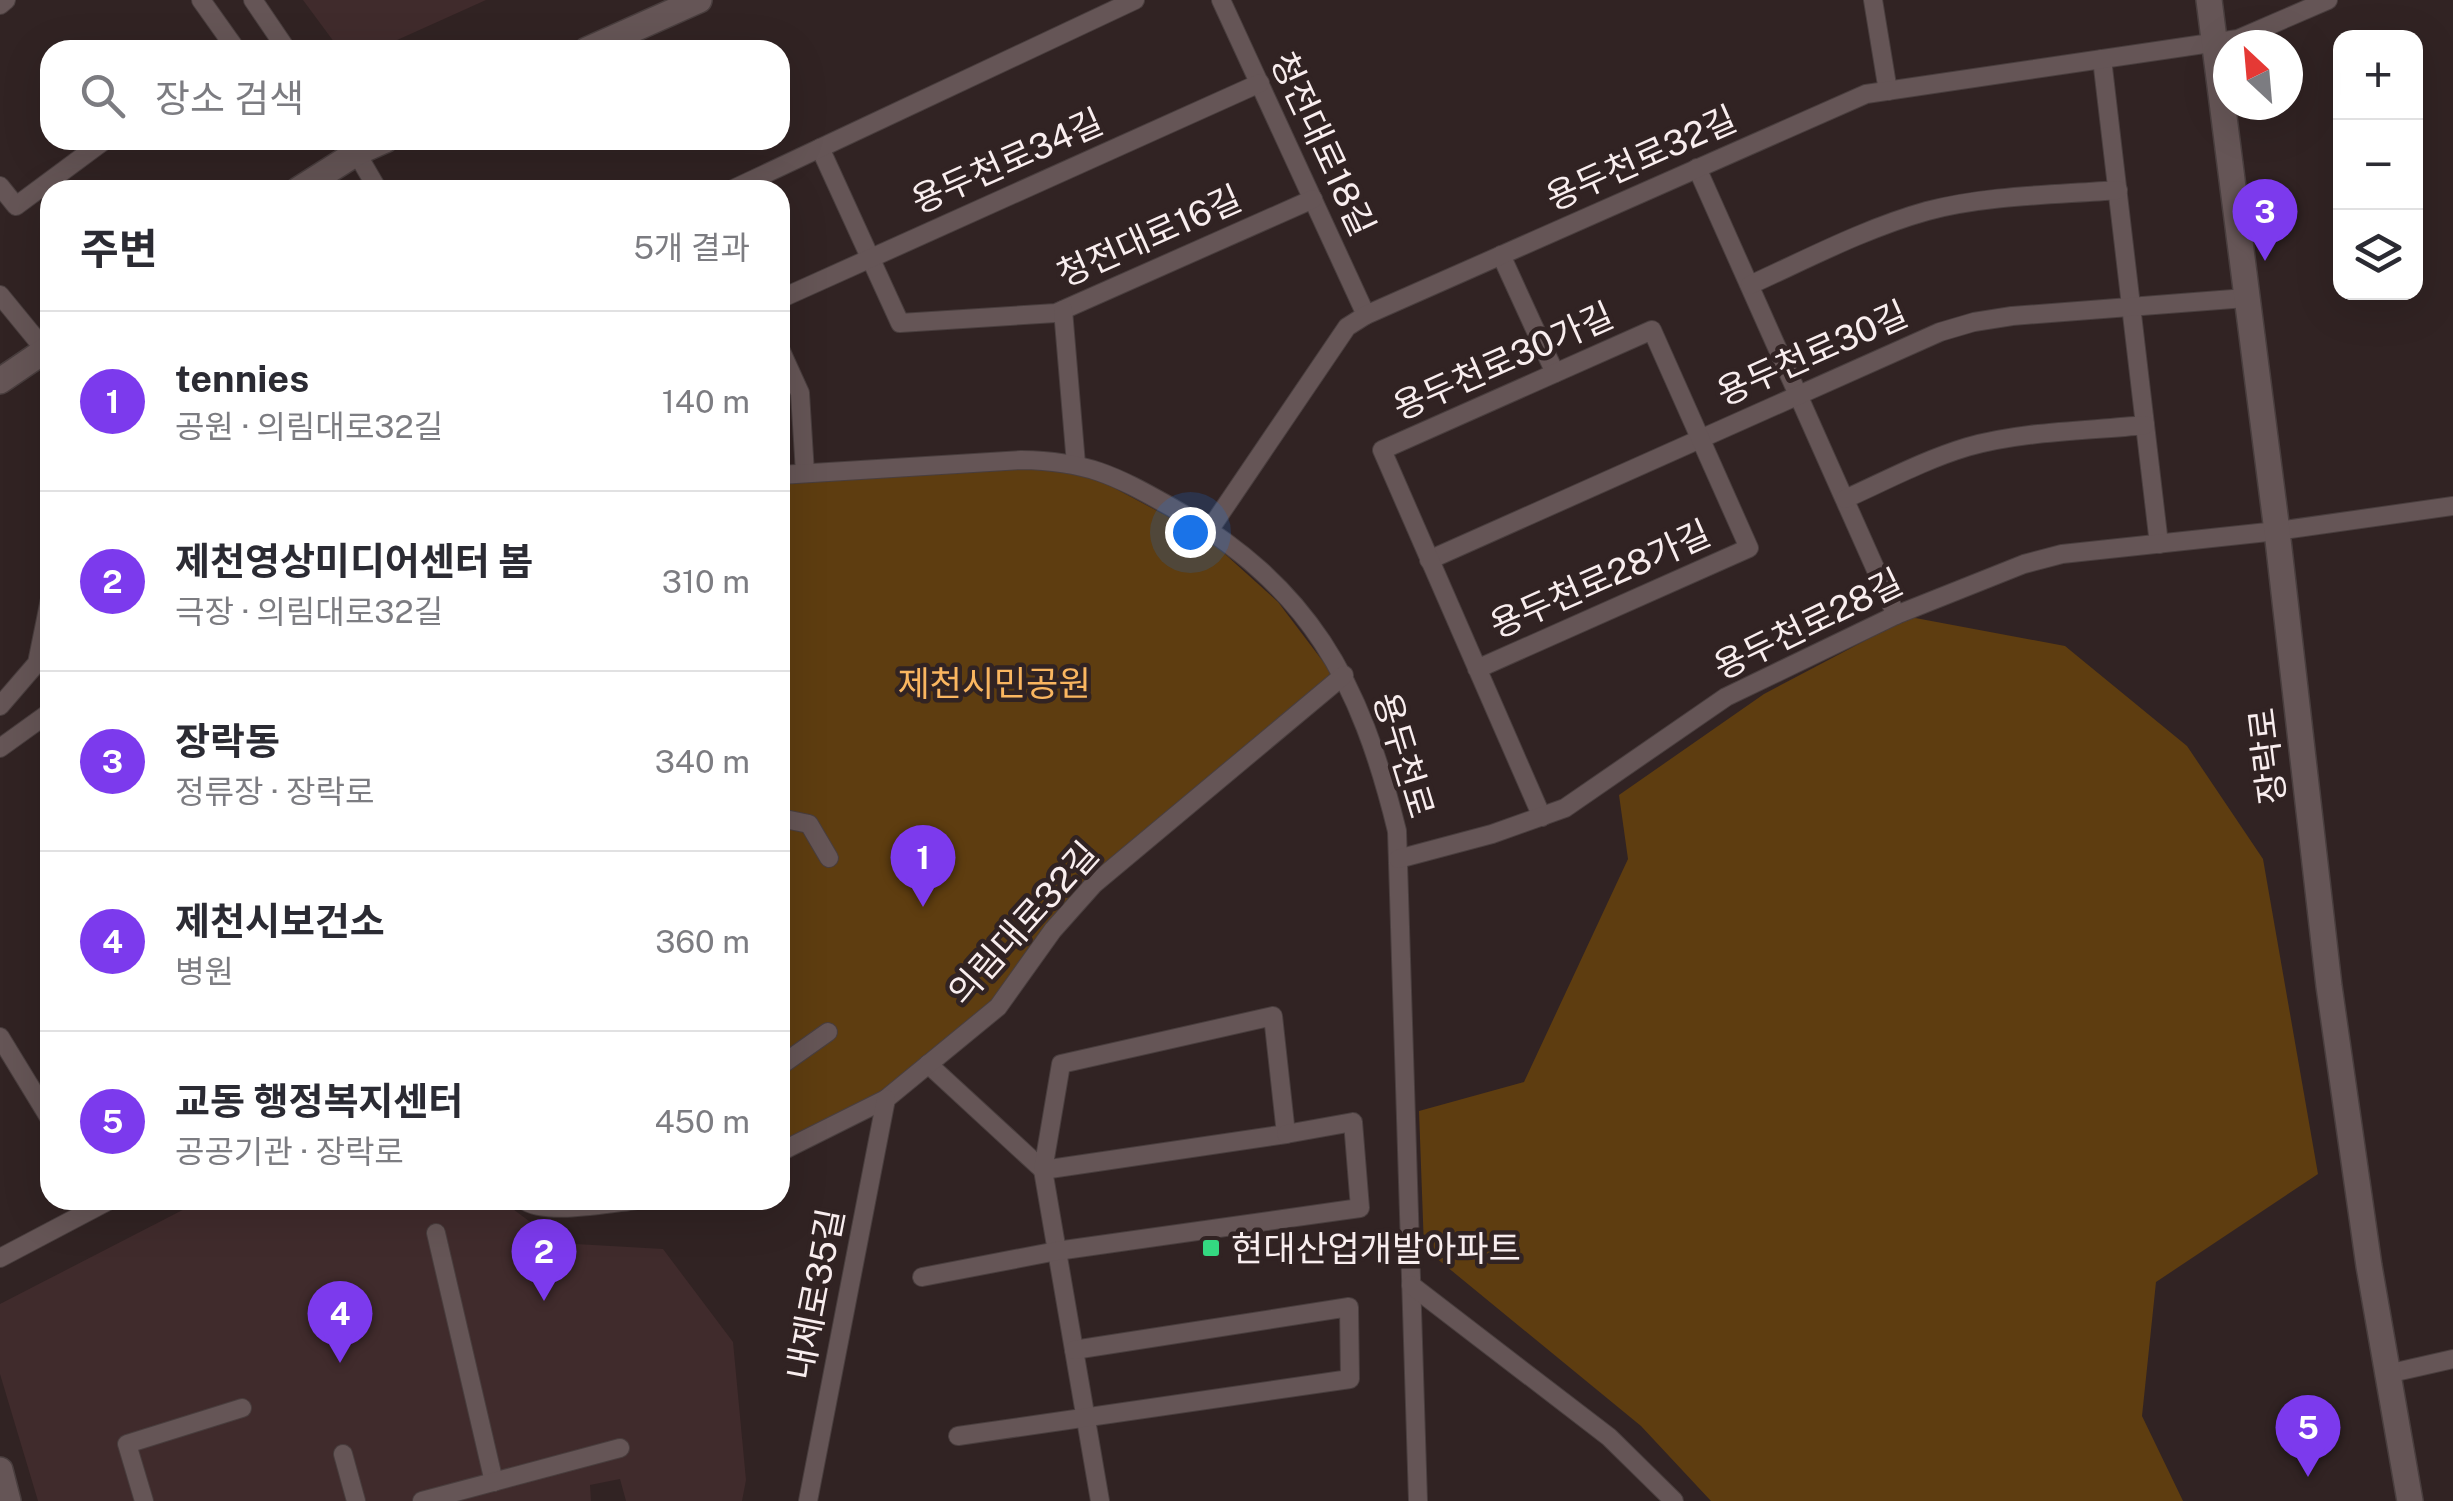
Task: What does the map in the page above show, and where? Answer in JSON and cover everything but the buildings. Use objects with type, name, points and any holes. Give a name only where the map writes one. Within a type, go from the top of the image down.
[{"type":"street","points":[[0,5],[6,0]]},
{"type":"street","points":[[201,0],[231,40]]},
{"type":"street","points":[[253,0],[280,40]]},
{"type":"street","points":[[609,40],[699,0]]},
{"type":"street","points":[[752,180],[1135,0]]},
{"type":"street","name":"청전대로18길","points":[[1222,0],[1366,314]]},
{"type":"street","points":[[1873,0],[1888,91]]},
{"type":"street","name":"장락로","points":[[2209,0],[2213,42]]},
{"type":"street","name":"용두천로32길","points":[[2260,30],[2328,0]]},
{"type":"street","name":"용두천로32길","points":[[1210,529],[1347,328],[1366,314],[1866,94],[2213,42]]},
{"type":"street","points":[[2102,59],[2159,544]]},
{"type":"street","name":"용두천로34길","points":[[790,294],[1260,84]]},
{"type":"street","name":"장락로","points":[[2223,120],[2277,531],[2329,986],[2410,1501]]},
{"type":"street","name":"청전대로16길","points":[[820,148],[900,323],[1063,310],[1313,198]]},
{"type":"street","points":[[51,180],[92,150]]},
{"type":"street","points":[[310,180],[348,150]]},
{"type":"street","points":[[355,150],[372,180]]},
{"type":"street","points":[[1697,168],[1896,615]]},
{"type":"street","points":[[0,186],[16,206],[40,188]]},
{"type":"street","points":[[1750,285],[1879,228],[1931,210],[2118,190]]},
{"type":"street","points":[[1501,255],[1554,373]]},
{"type":"street","points":[[0,294],[40,343]]},
{"type":"street","name":"용두천로30길","points":[[1430,560],[1902,347],[1974,322],[2246,298]]},
{"type":"street","points":[[1063,310],[1076,464]]},
{"type":"street","name":"용두천로30가길","points":[[1430,560],[1382,450],[1652,330],[1700,438]]},
{"type":"street","points":[[0,381],[40,358]]},
{"type":"street","points":[[790,370],[800,392],[804,472]]},
{"type":"street","points":[[1844,499],[1929,460],[1969,447],[2145,425]]},
{"type":"street","name":"용두천로28가길","points":[[1477,669],[1749,548],[1700,438]]},
{"type":"street","name":"용두천로","points":[[790,474],[1021,460],[1076,464],[1114,475],[1210,529],[1288,595],[1344,675],[1382,772],[1396,832],[1418,1501]]},
{"type":"street","name":"용두천로28길","points":[[1398,858],[1492,834],[1580,801],[1726,698],[1896,615],[2024,564],[2062,554],[2277,531],[2453,506]]},
{"type":"street","name":"용두천로28가길","points":[[1430,560],[1542,817]]},
{"type":"street","points":[[0,706],[37,662],[40,647]]},
{"type":"street","name":"의림대로32길","points":[[790,1147],[886,1098],[998,1007],[1053,930],[1094,884],[1344,675]]},
{"type":"street","points":[[0,748],[40,719]]},
{"type":"street","points":[[790,820],[809,824],[829,858]]},
{"type":"street","points":[[1100,1501],[1043,1170],[1061,1064],[1273,1016],[1286,1134]]},
{"type":"street","points":[[790,1059],[828,1032]]},
{"type":"street","points":[[0,1037],[40,1103]]},
{"type":"street","points":[[928,1064],[1043,1170]]},
{"type":"street","name":"내제로35길","points":[[808,1501],[886,1098]]},
{"type":"street","points":[[922,1277],[1057,1251],[1360,1208],[1353,1122],[1043,1170]]},
{"type":"street","points":[[0,1258],[88,1210]]},
{"type":"street","points":[[436,1233],[494,1482]]},
{"type":"street","points":[[1410,1284],[1609,1437],[1674,1501]]},
{"type":"street","points":[[958,1436],[1350,1379],[1349,1307],[1074,1350]]},
{"type":"street","points":[[2388,1374],[2453,1359]]},
{"type":"street","points":[[144,1501],[128,1444],[242,1408]]},
{"type":"street","points":[[422,1501],[620,1448]]},
{"type":"street","points":[[343,1454],[356,1501]]},
{"type":"street","points":[[0,1470],[8,1501]]},
{"type":"shaded area","points":[[303,0],[486,0],[397,40],[333,40]]},
{"type":"shaded area","points":[[183,1210],[514,1210],[558,1243],[663,1249],[733,1342],[746,1480],[742,1501],[626,1501],[620,1479],[590,1485],[591,1501],[38,1501],[0,1374],[0,1304]]},
{"type":"green space","name":"제천시민공원","points":[[1019,468],[1090,475],[1206,537],[1278,602],[1334,676],[1094,884],[998,1007],[886,1099],[790,1147],[790,483]]},
{"type":"green space","points":[[1910,617],[2065,646],[2187,746],[2263,859],[2318,1174],[2156,1282],[2142,1416],[2183,1501],[1711,1501],[1641,1426],[1424,1248],[1419,1111],[1524,1082],[1628,859],[1619,795],[1764,694]]},
{"type":"place","name":"장락동","points":[[2265,261]]},
{"type":"place","name":"tennies","points":[[923,907]]},
{"type":"place","name":"현대산업개발아파트","points":[[1211,1248]]},
{"type":"place","name":"제천영상미디어센터 봄","points":[[544,1301]]},
{"type":"place","name":"제천시보건소","points":[[340,1363]]},
{"type":"place","name":"교동 행정복지센터","points":[[2308,1477]]}]
